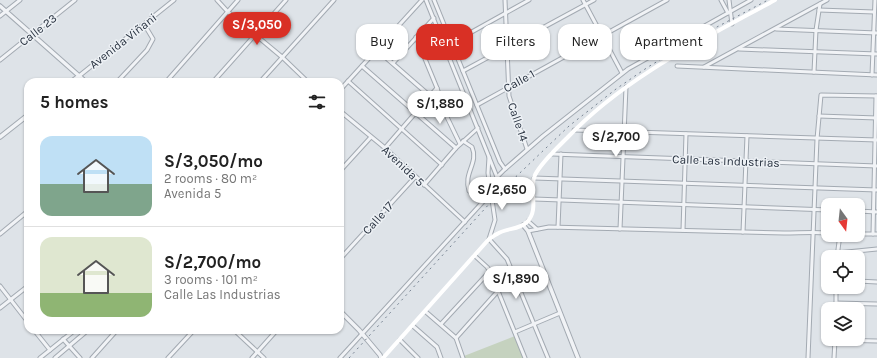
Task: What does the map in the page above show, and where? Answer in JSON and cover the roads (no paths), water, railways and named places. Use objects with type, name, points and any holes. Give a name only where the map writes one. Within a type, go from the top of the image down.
[{"type":"main road","points":[[383,357],[426,312],[490,240],[497,234],[523,225],[528,221],[532,214],[534,200],[534,178],[540,168],[574,130],[646,72],[775,0]]},
{"type":"street","points":[[0,16],[20,0]]},
{"type":"street","name":"Calle 23","points":[[0,60],[75,0]]},
{"type":"street","name":"Avenida Viñani","points":[[76,78],[174,0]]},
{"type":"street","points":[[217,0],[228,12],[282,57],[304,78]]},
{"type":"street","points":[[170,78],[238,0]]},
{"type":"street","points":[[217,78],[286,0]]},
{"type":"street","points":[[264,78],[334,0]]},
{"type":"street","points":[[399,24],[422,0]]},
{"type":"street","points":[[426,0],[497,177]]},
{"type":"street","points":[[434,0],[444,24]]},
{"type":"street","name":"Calle 14","points":[[505,0],[506,24]]},
{"type":"street","points":[[473,31],[528,0]]},
{"type":"street","points":[[583,0],[595,24]]},
{"type":"street","points":[[549,24],[594,0]]},
{"type":"street","name":"Calle 1","points":[[612,30],[667,0]]},
{"type":"street","points":[[721,0],[729,12]]},
{"type":"street","points":[[729,0],[729,12],[732,24]]},
{"type":"street","points":[[340,358],[465,222],[489,194],[497,177],[505,169],[622,73],[645,58],[751,0]]},
{"type":"street","points":[[704,67],[827,0]]},
{"type":"street","points":[[872,75],[872,54],[875,33],[875,0]]},
{"type":"street","points":[[814,72],[816,30],[820,4]]},
{"type":"street","points":[[0,6],[81,78]]},
{"type":"street","points":[[819,10],[874,12]]},
{"type":"street","points":[[428,24],[434,18]]},
{"type":"street","points":[[121,78],[147,50],[153,38],[144,24]]},
{"type":"street","points":[[774,29],[875,33]]},
{"type":"street","points":[[393,63],[416,37]]},
{"type":"street","points":[[738,48],[877,54]]},
{"type":"street","points":[[612,55],[622,73]]},
{"type":"street","name":"Calle 1","points":[[477,105],[508,86],[558,59]]},
{"type":"street","points":[[344,86],[367,60]]},
{"type":"street","points":[[389,60],[430,96]]},
{"type":"street","points":[[425,60],[446,115],[462,143],[472,147],[475,156],[468,176],[469,191],[479,196],[489,194]]},
{"type":"street","points":[[459,60],[500,162],[505,169]]},
{"type":"street","points":[[463,71],[483,60]]},
{"type":"street","name":"Calle 14","points":[[507,60],[508,86],[511,101],[528,149]]},
{"type":"street","points":[[362,66],[456,148]]},
{"type":"street","points":[[677,66],[877,75]]},
{"type":"street","points":[[348,82],[442,165]]},
{"type":"street","points":[[620,229],[626,87]]},
{"type":"street","points":[[385,148],[437,88]]},
{"type":"street","points":[[808,358],[817,139],[821,95],[877,96],[876,190],[873,234]]},
{"type":"street","name":"Avenida 5","points":[[344,114],[385,148],[465,222]]},
{"type":"street","points":[[819,116],[876,118]]},
{"type":"street","points":[[0,137],[24,119]]},
{"type":"street","points":[[424,185],[456,148],[478,128]]},
{"type":"street","points":[[574,130],[876,140]]},
{"type":"street","points":[[683,230],[686,134]]},
{"type":"street","points":[[743,232],[747,136]]},
{"type":"street","points":[[344,167],[371,137]]},
{"type":"street","name":"Calle Las Industrias","points":[[552,154],[876,166]]},
{"type":"street","points":[[558,227],[561,154]]},
{"type":"street","points":[[489,157],[489,194],[495,220],[490,240],[507,259],[548,358]]},
{"type":"street","name":"Calle 17","points":[[344,255],[415,177]]},
{"type":"street","points":[[534,178],[876,190]]},
{"type":"street","points":[[534,200],[821,210]]},
{"type":"street","points":[[865,211],[875,212]]},
{"type":"street","points":[[0,234],[24,214]]},
{"type":"street","points":[[528,221],[538,229]]},
{"type":"street","points":[[523,225],[528,231],[578,358]]},
{"type":"street","points":[[528,231],[558,227],[821,232]]},
{"type":"street","points":[[865,234],[877,234]]},
{"type":"street","points":[[838,250],[839,242]]},
{"type":"street","points":[[865,251],[877,249]]},
{"type":"street","points":[[476,256],[490,271],[525,358]]},
{"type":"street","points":[[441,324],[490,271]]},
{"type":"street","points":[[865,281],[877,282]]},
{"type":"street","points":[[0,286],[24,317]]},
{"type":"street","points":[[0,308],[24,289]]},
{"type":"street","points":[[456,338],[498,291]]},
{"type":"street","points":[[865,304],[877,304]]},
{"type":"street","points":[[426,312],[456,338],[463,358]]},
{"type":"street","points":[[515,332],[560,313]]},
{"type":"street","points":[[344,316],[363,334],[383,357]]},
{"type":"street","points":[[413,326],[437,347],[442,358]]},
{"type":"street","points":[[37,334],[50,350]]},
{"type":"street","points":[[40,358],[70,334]]},
{"type":"street","points":[[55,358],[83,334]]},
{"type":"street","points":[[92,358],[113,334]]},
{"type":"street","points":[[168,358],[190,334]]},
{"type":"street","points":[[238,334],[264,358]]},
{"type":"street","points":[[252,358],[273,334]]},
{"type":"street","points":[[63,339],[80,358]]},
{"type":"street","points":[[400,340],[418,358]]},
{"type":"street","points":[[865,341],[877,341]]},
{"type":"street","points":[[834,358],[835,346]]},
{"type":"street","points":[[46,353],[47,358]]},
{"type":"railway","points":[[349,358],[501,191],[569,126],[616,89],[648,67],[698,37],[768,0]]}]
